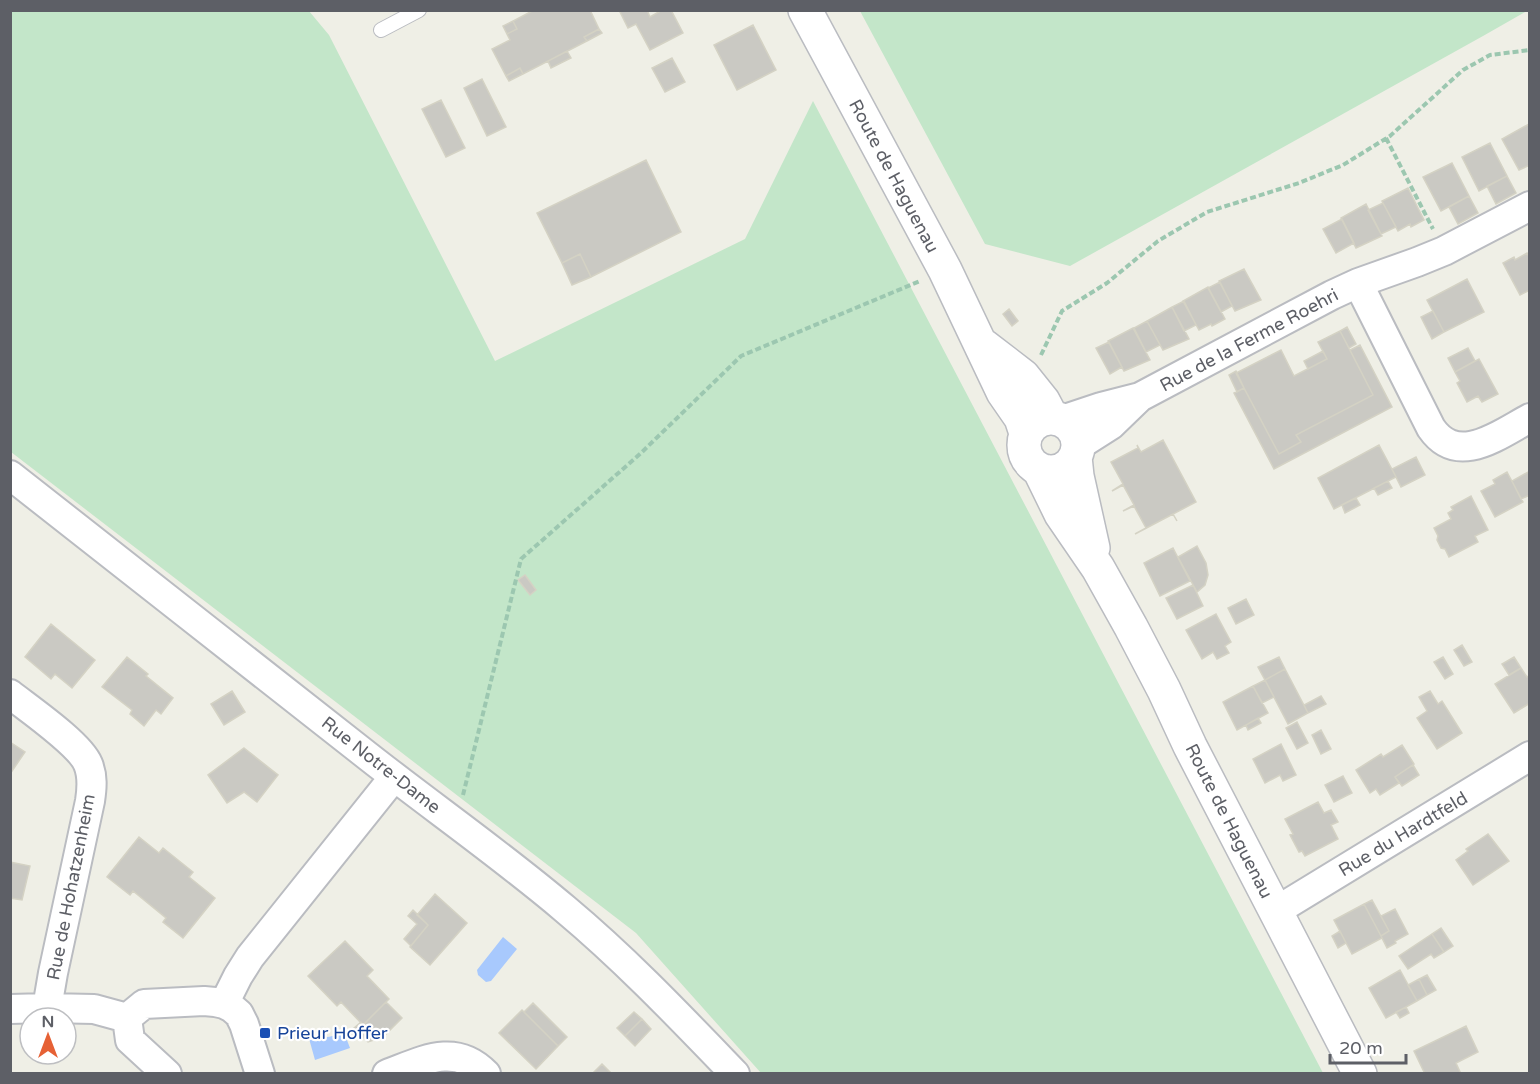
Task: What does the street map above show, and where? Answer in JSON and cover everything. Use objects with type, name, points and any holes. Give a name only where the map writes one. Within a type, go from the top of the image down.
[{"type":"street","name":"Route de Haguenau","points":[[805,10],[945,270],[1004,392],[1021,418],[1058,435],[1069,465],[1049,472],[1039,469],[1061,514],[1098,568],[1140,644],[1190,746],[1360,1074]]},
{"type":"street","name":"Rue de la Ferme Roehri","points":[[1058,435],[1111,425],[1140,397],[1332,295],[1444,250],[1530,206]]},
{"type":"street","name":"Rue de la Ferme Roehri","points":[[1358,283],[1431,428],[1441,441],[1459,447],[1471,446],[1530,418]]},
{"type":"street","name":"Route de Haguenau","points":[[980,342],[1023,376],[1043,401],[1078,486],[1098,568]]},
{"type":"street","name":"Rue Notre-Dame","points":[[10,475],[567,910],[648,985],[735,1074]]},
{"type":"street","name":"Rue de Hohatzenheim","points":[[10,694],[75,746],[84,756],[92,778],[90,801],[47,1006]]},
{"type":"street","name":"Rue du Hardtfeld","points":[[1276,911],[1530,756]]},
{"type":"street","points":[[224,1004],[250,957],[394,777]]},
{"type":"street","points":[[127,1018],[144,1004],[204,1001],[224,1004],[239,1014],[260,1074]]},
{"type":"street","points":[[78,1009],[94,1009],[127,1018]]},
{"type":"street","points":[[127,1018],[130,1040],[167,1074]]},
{"type":"street","points":[[387,1074],[427,1059],[450,1055],[470,1060],[486,1074]]},
{"type":"lane","points":[[381,30],[419,10]]},
{"type":"path","points":[[1023,376],[1038,360],[1062,311],[1107,283],[1158,241],[1207,212],[1299,183],[1343,165],[1386,138],[1463,70],[1490,55],[1530,50]]},
{"type":"path","points":[[1386,138],[1444,250]]},
{"type":"path","points":[[444,815],[459,810],[521,559],[641,453],[741,356],[945,270]]},
{"type":"green space","points":[[10,11],[309,11],[329,35],[495,361],[745,239],[813,101],[1323,1073],[761,1073],[636,933],[11,452]]},
{"type":"green space","points":[[860,11],[1527,11],[1070,266],[985,244]]},
{"type":"water","points":[[503,937],[517,949],[491,981],[486,982],[478,975],[477,970]]},
{"type":"water","points":[[323,1034],[327,1037],[340,1034],[346,1038],[350,1048],[315,1060],[308,1035],[313,1036]]},
{"type":"building","points":[[534,10],[590,10],[599,29],[584,37],[587,41],[523,74],[520,68],[506,76],[492,49],[510,40],[507,34],[517,29],[513,21]]},
{"type":"building","points":[[619,10],[647,10],[650,17],[662,10],[671,10],[683,33],[650,50],[636,24],[628,28]]},
{"type":"building","points":[[513,21],[517,29],[507,34],[503,26]]},
{"type":"building","points":[[753,25],[776,70],[737,90],[714,45]]},
{"type":"building","points":[[599,29],[602,33],[587,41],[584,37]]},
{"type":"building","points":[[567,51],[571,58],[551,68],[548,61]]},
{"type":"building","points":[[672,58],[685,82],[665,92],[652,68]]},
{"type":"building","points":[[520,68],[523,74],[509,81],[506,76]]},
{"type":"building","points":[[482,79],[506,127],[487,136],[464,88]]},
{"type":"building","points":[[441,100],[465,148],[446,157],[422,109]]},
{"type":"building","points":[[1529,124],[1530,165],[1519,170],[1502,139]]},
{"type":"building","points":[[1490,143],[1507,176],[1479,191],[1462,157]]},
{"type":"building","points":[[646,160],[681,232],[591,277],[580,254],[562,263],[537,213]]},
{"type":"building","points":[[1452,163],[1469,196],[1441,211],[1423,177]]},
{"type":"building","points":[[1507,176],[1516,193],[1496,204],[1487,186]]},
{"type":"building","points":[[1408,188],[1424,220],[1398,231],[1382,201]]},
{"type":"building","points":[[1469,196],[1478,213],[1458,224],[1449,207]]},
{"type":"building","points":[[1383,203],[1396,227],[1381,234],[1368,210]]},
{"type":"building","points":[[1366,204],[1382,236],[1356,248],[1341,218]]},
{"type":"building","points":[[1342,219],[1354,243],[1336,253],[1323,229]]},
{"type":"building","points":[[1527,253],[1530,258],[1530,290],[1520,295],[1503,263],[1514,257],[1515,260]]},
{"type":"building","points":[[580,254],[591,277],[572,285],[562,263]]},
{"type":"building","points":[[1244,269],[1261,300],[1235,311],[1219,281]]},
{"type":"building","points":[[1467,279],[1484,312],[1444,332],[1427,300]]},
{"type":"building","points":[[1220,282],[1232,306],[1221,312],[1208,288]]},
{"type":"building","points":[[1208,287],[1225,319],[1199,330],[1183,301]]},
{"type":"building","points":[[1184,301],[1196,325],[1184,331],[1172,307]]},
{"type":"building","points":[[1172,307],[1189,339],[1163,350],[1147,321]]},
{"type":"building","points":[[1009,309],[1018,321],[1012,326],[1003,314]]},
{"type":"building","points":[[1433,311],[1444,332],[1432,339],[1421,317]]},
{"type":"building","points":[[1147,321],[1160,345],[1146,352],[1134,328]]},
{"type":"building","points":[[1347,327],[1356,344],[1349,348],[1340,331]]},
{"type":"building","points":[[1133,328],[1150,360],[1124,371],[1108,341]]},
{"type":"building","points":[[1340,331],[1373,395],[1296,435],[1301,442],[1279,454],[1236,373],[1281,350],[1294,376],[1327,359],[1318,342]]},
{"type":"building","points":[[1109,342],[1122,367],[1110,374],[1096,348]]},
{"type":"building","points":[[1360,345],[1392,407],[1274,469],[1234,393],[1244,388],[1279,454],[1301,442],[1296,435],[1373,395],[1350,350]]},
{"type":"building","points":[[1468,348],[1475,361],[1455,372],[1448,358]]},
{"type":"building","points":[[1323,351],[1327,359],[1308,369],[1304,361]]},
{"type":"building","points":[[1479,359],[1498,394],[1482,402],[1478,396],[1467,402],[1457,383],[1460,381],[1455,372]]},
{"type":"building","points":[[1236,371],[1244,388],[1237,392],[1229,375]]},
{"type":"building","points":[[1163,440],[1196,502],[1135,534],[1146,528],[1134,506],[1123,511],[1134,505],[1123,485],[1112,491],[1123,484],[1111,462],[1138,448],[1137,445],[1141,452]]},
{"type":"building","points":[[1379,445],[1396,477],[1334,509],[1318,478]]},
{"type":"building","points":[[1416,457],[1425,475],[1401,487],[1392,469]]},
{"type":"building","points":[[1530,471],[1530,495],[1521,499],[1512,481]]},
{"type":"building","points":[[1507,472],[1523,502],[1495,517],[1481,491],[1495,484],[1493,480]]},
{"type":"building","points":[[1388,481],[1392,488],[1378,495],[1374,488]]},
{"type":"building","points":[[1471,496],[1488,530],[1475,536],[1478,542],[1449,557],[1445,549],[1441,548],[1434,528],[1451,519],[1448,513],[1453,510],[1451,507]]},
{"type":"building","points":[[1356,498],[1360,505],[1345,513],[1342,505]]},
{"type":"building","points":[[1197,546],[1206,563],[1208,575],[1205,585],[1197,592],[1178,557]]},
{"type":"building","points":[[1173,548],[1190,581],[1160,596],[1144,563]]},
{"type":"building","points":[[525,575],[536,590],[530,595],[518,580]]},
{"type":"building","points":[[1193,585],[1203,606],[1177,619],[1166,598]]},
{"type":"building","points":[[1246,599],[1254,615],[1236,624],[1228,608]]},
{"type":"building","points":[[1216,614],[1231,642],[1225,646],[1229,653],[1217,659],[1213,652],[1202,659],[1186,630]]},
{"type":"building","points":[[51,624],[95,660],[72,688],[55,674],[51,679],[25,657]]},
{"type":"building","points":[[1462,645],[1472,662],[1464,666],[1454,650]]},
{"type":"building","points":[[127,657],[173,698],[161,714],[156,710],[144,726],[130,714],[132,710],[102,687]]},
{"type":"building","points":[[1279,657],[1285,669],[1265,680],[1258,667]]},
{"type":"building","points":[[1443,657],[1453,674],[1445,679],[1434,662]]},
{"type":"building","points":[[1514,657],[1521,668],[1509,675],[1502,664]]},
{"type":"building","points":[[1521,668],[1527,677],[1530,675],[1530,703],[1514,713],[1495,684]]},
{"type":"building","points":[[1285,669],[1308,713],[1288,724],[1265,680]]},
{"type":"building","points":[[1265,680],[1274,697],[1262,703],[1253,686]]},
{"type":"building","points":[[1253,686],[1268,713],[1237,730],[1223,702]]},
{"type":"building","points":[[232,691],[245,712],[224,725],[211,704]]},
{"type":"building","points":[[1430,691],[1438,704],[1442,701],[1462,733],[1437,749],[1417,718],[1427,711],[1419,697]]},
{"type":"building","points":[[1321,696],[1326,704],[1308,713],[1304,705]]},
{"type":"building","points":[[1258,718],[1261,723],[1248,730],[1246,725]]},
{"type":"building","points":[[1297,722],[1308,743],[1297,749],[1286,728]]},
{"type":"building","points":[[1321,730],[1331,749],[1321,754],[1312,735]]},
{"type":"building","points":[[10,742],[25,752],[10,774]]},
{"type":"building","points":[[1281,744],[1296,775],[1283,781],[1280,775],[1265,783],[1253,759]]},
{"type":"building","points":[[1402,745],[1414,764],[1395,777],[1399,783],[1380,795],[1376,789],[1370,793],[1356,770],[1381,754],[1383,757]]},
{"type":"building","points":[[244,748],[278,775],[257,802],[244,792],[227,803],[208,775]]},
{"type":"building","points":[[1413,765],[1419,775],[1402,786],[1395,777]]},
{"type":"building","points":[[1343,776],[1352,793],[1334,802],[1325,785]]},
{"type":"building","points":[[1318,802],[1324,813],[1331,810],[1338,822],[1331,825],[1338,839],[1305,856],[1302,851],[1299,852],[1285,819]]},
{"type":"building","points":[[1488,834],[1509,861],[1473,885],[1456,860],[1468,851],[1466,849]]},
{"type":"building","points":[[139,837],[159,853],[163,848],[193,872],[189,877],[215,898],[183,938],[163,922],[166,918],[133,891],[130,895],[107,877]]},
{"type":"building","points":[[10,862],[30,866],[22,900],[10,898]]},
{"type":"building","points":[[435,894],[467,923],[430,965],[410,947],[428,925],[417,915]]},
{"type":"building","points":[[1372,900],[1389,931],[1381,936],[1364,904]]},
{"type":"building","points":[[1364,904],[1382,938],[1352,954],[1334,920]]},
{"type":"building","points":[[1395,909],[1408,934],[1387,948],[1381,936],[1389,931],[1381,916]]},
{"type":"building","points":[[413,910],[428,925],[411,946],[404,939],[417,924],[408,916]]},
{"type":"building","points":[[1441,928],[1453,946],[1444,952],[1432,934]]},
{"type":"building","points":[[1340,931],[1346,943],[1338,948],[1332,936]]},
{"type":"building","points":[[1432,934],[1444,952],[1434,958],[1431,954],[1408,969],[1399,956]]},
{"type":"building","points":[[345,941],[373,970],[367,976],[389,999],[363,1025],[341,1002],[337,1006],[308,976]]},
{"type":"building","points":[[1400,970],[1417,1001],[1386,1018],[1369,988]]},
{"type":"building","points":[[1427,975],[1436,990],[1427,995],[1419,979]]},
{"type":"building","points":[[1419,979],[1427,995],[1417,1001],[1408,985]]},
{"type":"building","points":[[386,1002],[402,1018],[383,1037],[368,1042],[354,1028],[361,1022],[363,1025]]},
{"type":"building","points":[[533,1003],[567,1037],[558,1046],[524,1012]]},
{"type":"building","points":[[1406,1007],[1409,1013],[1400,1018],[1396,1012]]},
{"type":"building","points":[[522,1010],[558,1046],[536,1069],[499,1033]]},
{"type":"building","points":[[634,1012],[642,1019],[625,1036],[617,1028]]},
{"type":"building","points":[[642,1019],[651,1029],[635,1046],[625,1036]]},
{"type":"building","points":[[1466,1026],[1478,1052],[1456,1063],[1461,1074],[1425,1074],[1414,1051]]},
{"type":"building","points":[[602,1064],[612,1074],[592,1074]]},
{"type":"place","name":"Prieur Hoffer","points":[[265,1033]]}]
